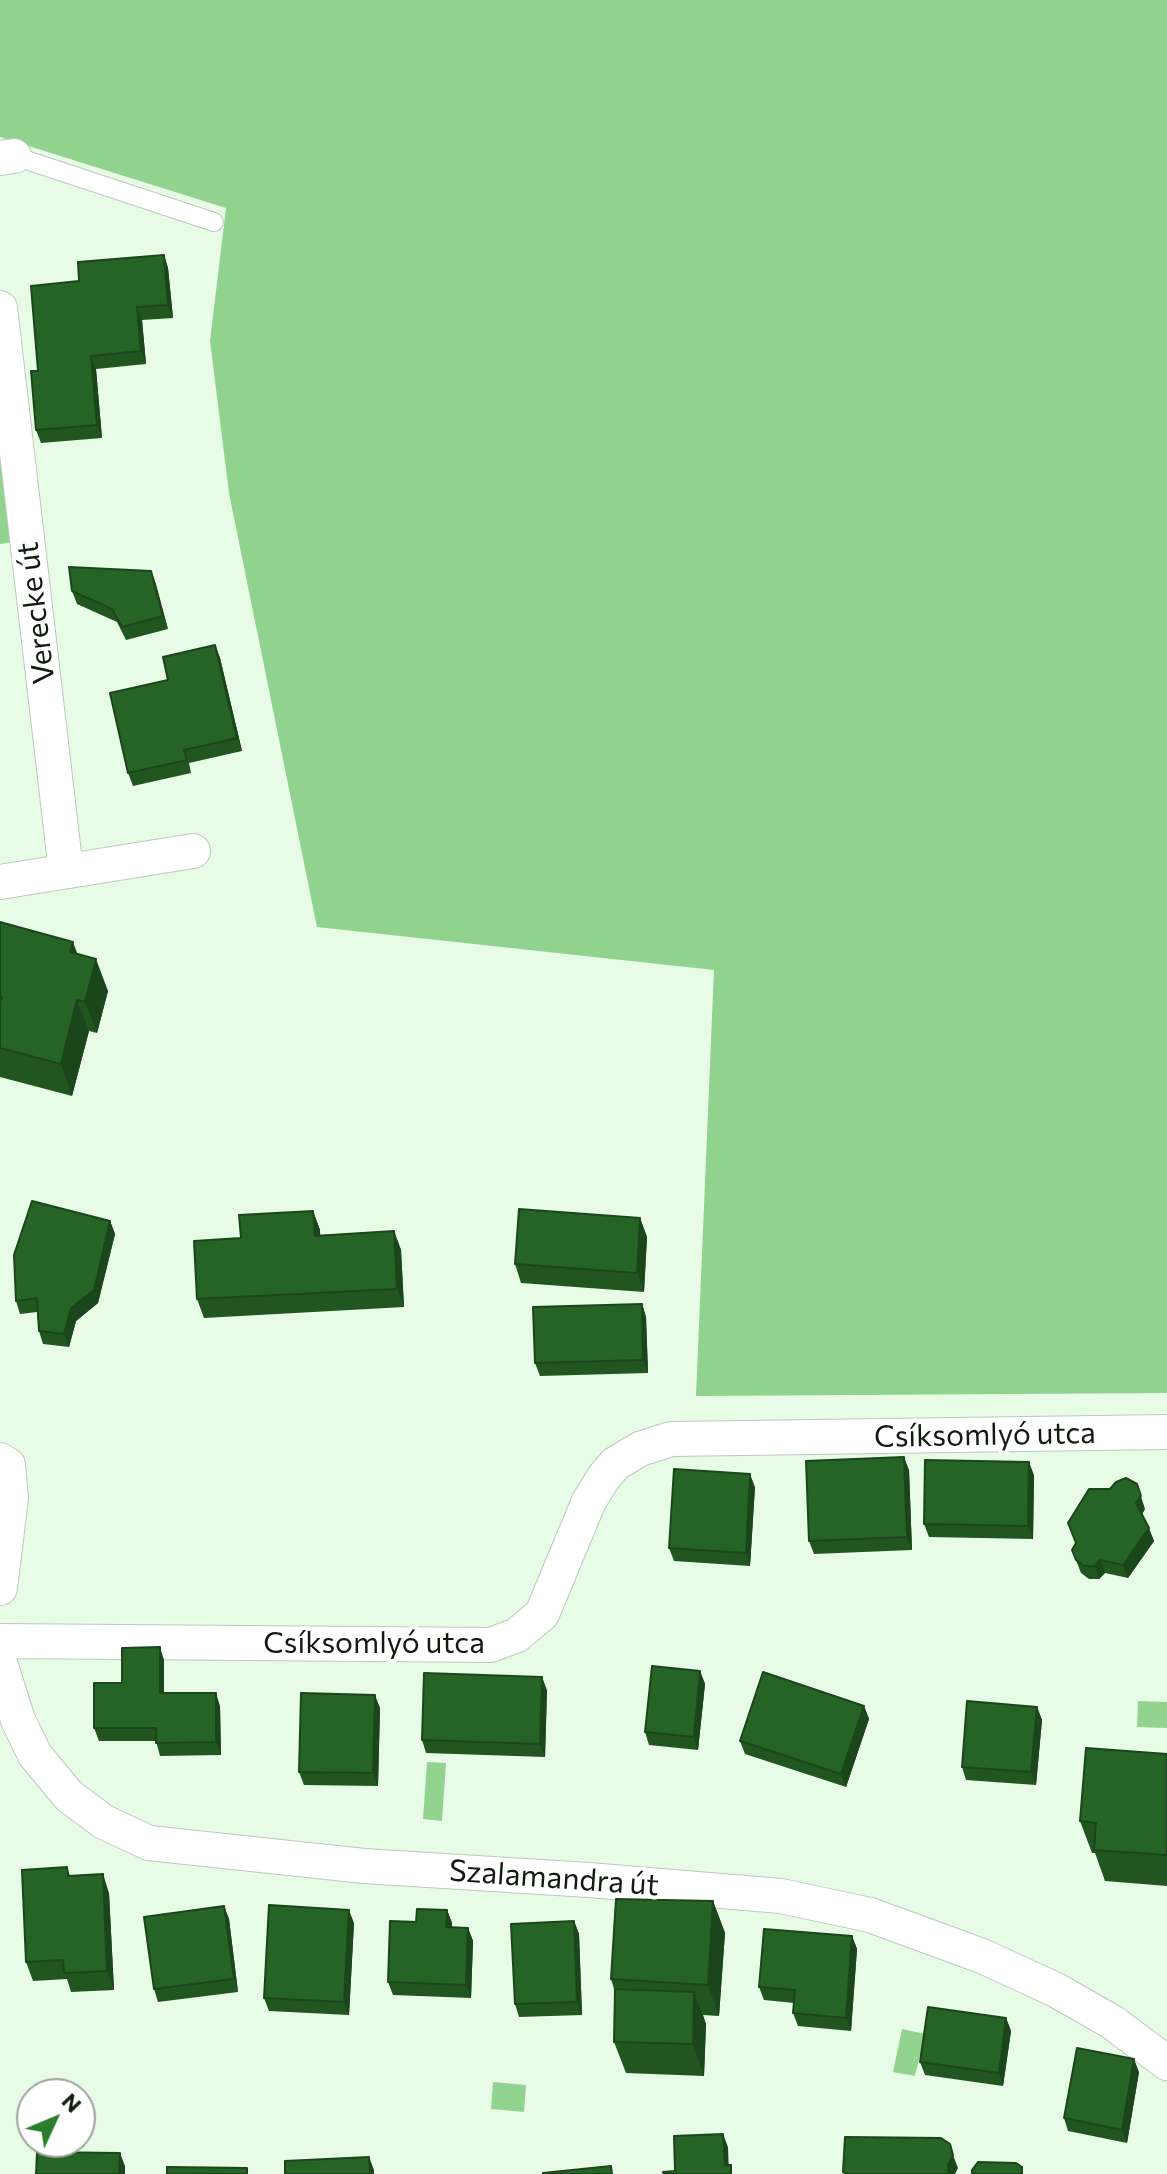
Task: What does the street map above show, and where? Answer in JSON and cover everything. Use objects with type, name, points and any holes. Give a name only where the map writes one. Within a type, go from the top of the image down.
[{"type":"street","name":"Verecke út","points":[[0,308],[66,871]]},
{"type":"street","points":[[0,882],[193,851]]},
{"type":"street","name":"Csíksomlyó utca","points":[[0,1641],[491,1645],[517,1635],[542,1614],[595,1488],[615,1464],[640,1449],[671,1439],[1167,1432]]},
{"type":"street","points":[[0,1460],[8,1465],[11,1498],[0,1588]]},
{"type":"street","name":"Szalamandra út","points":[[1,1670],[18,1720],[35,1755],[69,1796],[104,1822],[149,1843],[364,1866],[589,1880],[781,1896],[811,1902],[870,1915],[982,1956],[1056,1990],[1112,2022],[1167,2063]]},
{"type":"lane","points":[[7,157],[214,222]]},
{"type":"shaded area","points":[[0,0],[1167,0],[1167,1393],[696,1396],[714,970],[317,927],[229,493],[210,341],[226,208],[0,137]]},
{"type":"shaded area","points":[[0,418],[13,542],[0,544]]},
{"type":"shaded area","points":[[1138,1701],[1167,1702],[1167,1728],[1137,1727]]},
{"type":"shaded area","points":[[427,1762],[446,1763],[442,1821],[423,1819]]},
{"type":"shaded area","points":[[902,2029],[925,2034],[915,2076],[893,2072]]},
{"type":"shaded area","points":[[493,2082],[526,2085],[524,2112],[491,2109]]},
{"type":"building","points":[[164,255],[168,305],[137,307],[141,351],[91,356],[97,425],[36,430],[31,371],[38,371],[31,286],[79,281],[78,262]]},
{"type":"building","points":[[69,567],[151,571],[163,616],[122,627],[112,609],[72,591]]},
{"type":"building","points":[[215,645],[237,738],[184,750],[187,760],[128,773],[110,693],[168,680],[163,657]]},
{"type":"building","points":[[0,922],[73,942],[70,952],[96,959],[85,1002],[77,1000],[61,1064],[0,1048]]},
{"type":"building","points":[[32,1201],[110,1221],[94,1290],[71,1308],[64,1334],[39,1331],[37,1298],[16,1301],[14,1255]]},
{"type":"building","points":[[519,1209],[640,1218],[637,1273],[515,1264]]},
{"type":"building","points":[[313,1211],[315,1236],[394,1231],[397,1289],[197,1299],[194,1241],[241,1238],[239,1215]]},
{"type":"building","points":[[642,1304],[643,1360],[535,1363],[533,1307]]},
{"type":"building","points":[[904,1457],[907,1537],[809,1541],[806,1461]]},
{"type":"building","points":[[925,1460],[1029,1462],[1028,1526],[924,1524]]},
{"type":"building","points":[[674,1469],[750,1474],[746,1553],[669,1548]]},
{"type":"building","points":[[1126,1478],[1137,1484],[1141,1496],[1136,1503],[1149,1528],[1123,1565],[1100,1560],[1095,1566],[1084,1566],[1076,1560],[1072,1550],[1076,1543],[1068,1523],[1089,1489],[1110,1489]]},
{"type":"building","points":[[160,1647],[160,1693],[216,1693],[216,1742],[156,1743],[156,1728],[94,1728],[94,1683],[122,1683],[122,1648]]},
{"type":"building","points":[[652,1666],[700,1671],[694,1737],[645,1732]]},
{"type":"building","points":[[763,1672],[864,1706],[841,1774],[740,1741]]},
{"type":"building","points":[[424,1673],[542,1677],[540,1744],[422,1740]]},
{"type":"building","points":[[301,1693],[375,1695],[373,1773],[299,1772]]},
{"type":"building","points":[[967,1701],[1037,1707],[1031,1772],[962,1767]]},
{"type":"building","points":[[1086,1748],[1167,1754],[1167,1855],[1094,1850],[1096,1823],[1080,1821]]},
{"type":"building","points":[[67,1867],[68,1876],[103,1874],[107,1971],[64,1973],[63,1960],[26,1962],[22,1870]]},
{"type":"building","points":[[616,1899],[713,1901],[708,1985],[611,1979]]},
{"type":"building","points":[[269,1905],[349,1910],[344,2002],[264,1998]]},
{"type":"building","points":[[224,1906],[234,1979],[154,1989],[144,1917]]},
{"type":"building","points":[[417,1909],[447,1910],[446,1927],[468,1928],[466,1985],[388,1982],[390,1921],[416,1922]]},
{"type":"building","points":[[574,1921],[577,2002],[515,2004],[511,1924]]},
{"type":"building","points":[[764,1929],[852,1936],[846,2018],[793,2013],[795,1990],[759,1987]]},
{"type":"building","points":[[615,1989],[694,1992],[693,2044],[614,2042]]},
{"type":"building","points":[[928,2007],[1006,2018],[999,2073],[920,2062]]},
{"type":"building","points":[[1077,2048],[1134,2059],[1122,2130],[1064,2118]]},
{"type":"building","points":[[723,2134],[725,2165],[731,2165],[731,2174],[664,2174],[675,2171],[674,2136]]},
{"type":"building","points":[[845,2137],[941,2138],[950,2144],[953,2155],[948,2165],[949,2174],[847,2174],[843,2172]]},
{"type":"building","points":[[96,2153],[120,2153],[119,2174],[36,2174],[37,2158],[96,2158]]},
{"type":"building","points":[[369,2157],[370,2174],[285,2174],[285,2161]]},
{"type":"building","points":[[978,2162],[1016,2163],[1022,2167],[1022,2174],[972,2174]]},
{"type":"building","points":[[611,2166],[612,2174],[543,2174],[543,2173]]},
{"type":"building","points":[[167,2167],[247,2168],[247,2174],[167,2174]]}]
